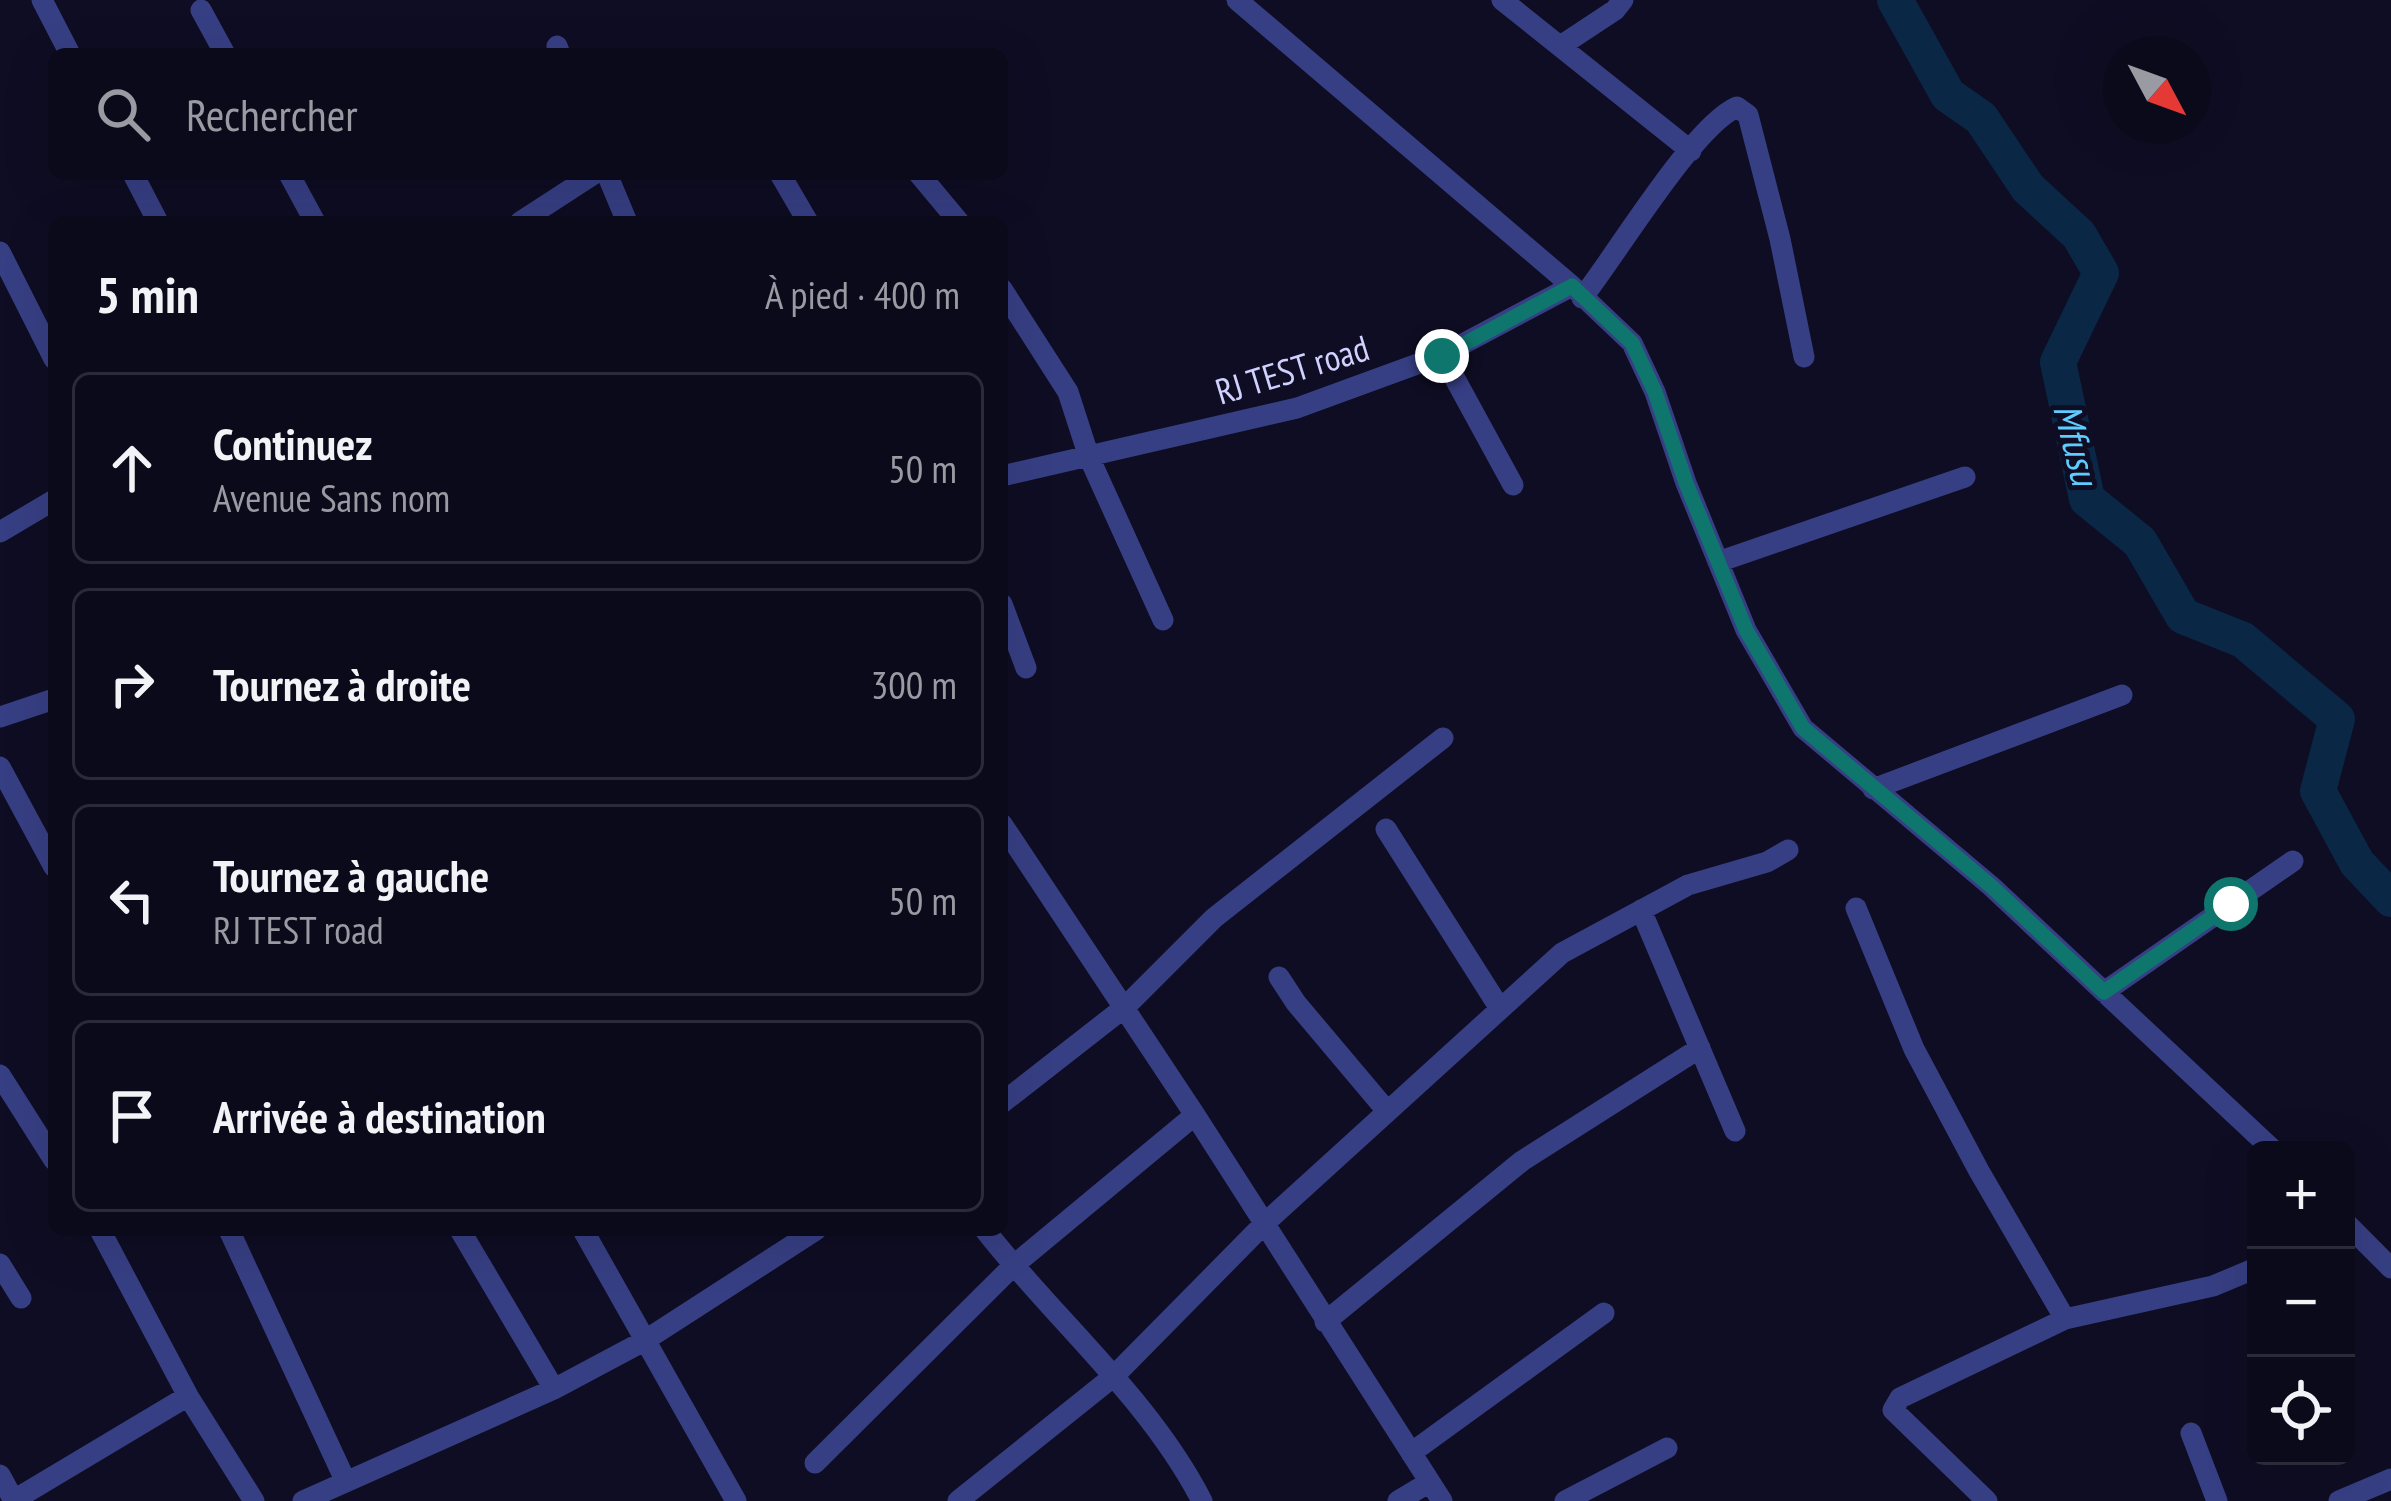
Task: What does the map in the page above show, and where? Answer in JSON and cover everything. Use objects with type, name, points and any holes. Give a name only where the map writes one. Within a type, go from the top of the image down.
[{"type":"street","points":[[42,0],[67,48]]},
{"type":"street","points":[[1237,0],[1632,343],[1746,630],[1803,728],[1991,886],[2263,1141]]},
{"type":"street","points":[[1502,0],[1691,151]]},
{"type":"street","points":[[1562,45],[1623,0]]},
{"type":"street","points":[[201,10],[221,48]]},
{"type":"street","points":[[1577,292],[1606,267],[1622,238],[1691,151],[1726,112],[1737,107],[1748,115],[1804,357]]},
{"type":"street","points":[[136,180],[155,216]]},
{"type":"street","points":[[293,180],[312,216]]},
{"type":"street","points":[[529,216],[586,180]]},
{"type":"street","points":[[610,180],[624,216]]},
{"type":"street","points":[[784,180],[804,216]]},
{"type":"street","points":[[924,180],[954,216]]},
{"type":"street","points":[[0,252],[48,347]]},
{"type":"street","name":"RJ TEST road","points":[[1008,475],[1297,408],[1442,356],[1577,292]]},
{"type":"street","points":[[1008,299],[1067,392],[1089,457],[1162,620]]},
{"type":"street","points":[[1442,356],[1513,485]]},
{"type":"street","points":[[1718,562],[1965,477]]},
{"type":"street","points":[[0,532],[48,504]]},
{"type":"street","points":[[1008,620],[1026,668]]},
{"type":"street","points":[[1873,790],[2122,695]]},
{"type":"street","points":[[0,717],[48,701]]},
{"type":"street","points":[[1008,1097],[1125,1007],[1214,918],[1443,738]]},
{"type":"street","points":[[0,767],[48,856]]},
{"type":"street","points":[[1386,829],[1499,1007]]},
{"type":"street","points":[[1008,833],[1435,1492],[1398,1501]]},
{"type":"street","points":[[958,1501],[1114,1376],[1265,1223],[1562,952],[1688,885],[1767,862],[1788,850]]},
{"type":"street","points":[[2104,992],[2293,860]]},
{"type":"street","points":[[1856,908],[1913,1049],[2066,1318]]},
{"type":"street","points":[[1641,910],[1735,1131]]},
{"type":"street","points":[[1279,977],[1388,1111]]},
{"type":"street","points":[[1325,1322],[1522,1161],[1700,1048]]},
{"type":"street","points":[[0,1075],[48,1151]]},
{"type":"street","points":[[814,1463],[1013,1266],[1195,1115]]},
{"type":"street","points":[[2355,1232],[2391,1268]]},
{"type":"street","points":[[103,1236],[188,1396],[254,1501]]},
{"type":"street","points":[[232,1236],[346,1482]]},
{"type":"street","points":[[464,1236],[554,1390]]},
{"type":"street","points":[[586,1236],[736,1501]]},
{"type":"street","points":[[303,1501],[554,1390],[644,1341],[807,1236]]},
{"type":"street","points":[[990,1236],[1114,1376],[1188,1474],[1202,1501]]},
{"type":"street","points":[[0,1264],[21,1298]]},
{"type":"street","points":[[1987,1501],[1893,1406],[1900,1398],[2066,1318],[2213,1286],[2247,1272]]},
{"type":"street","points":[[1411,1453],[1604,1312]]},
{"type":"street","points":[[0,1475],[14,1500],[188,1396]]},
{"type":"street","points":[[2192,1432],[2217,1501]]},
{"type":"street","points":[[1565,1501],[1667,1448]]},
{"type":"street","points":[[2339,1501],[2391,1479]]},
{"type":"waterway","name":"Mfusu","points":[[1895,0],[1948,95],[1981,118],[2028,188],[2079,235],[2101,273],[2058,362],[2087,499],[2140,542],[2183,616],[2243,640],[2337,719],[2318,791],[2357,863],[2391,899]]},
{"type":"route","points":[[1442,356],[1572,286],[1632,343],[1746,630],[1803,728],[1991,886],[2104,992],[2231,904]]}]
